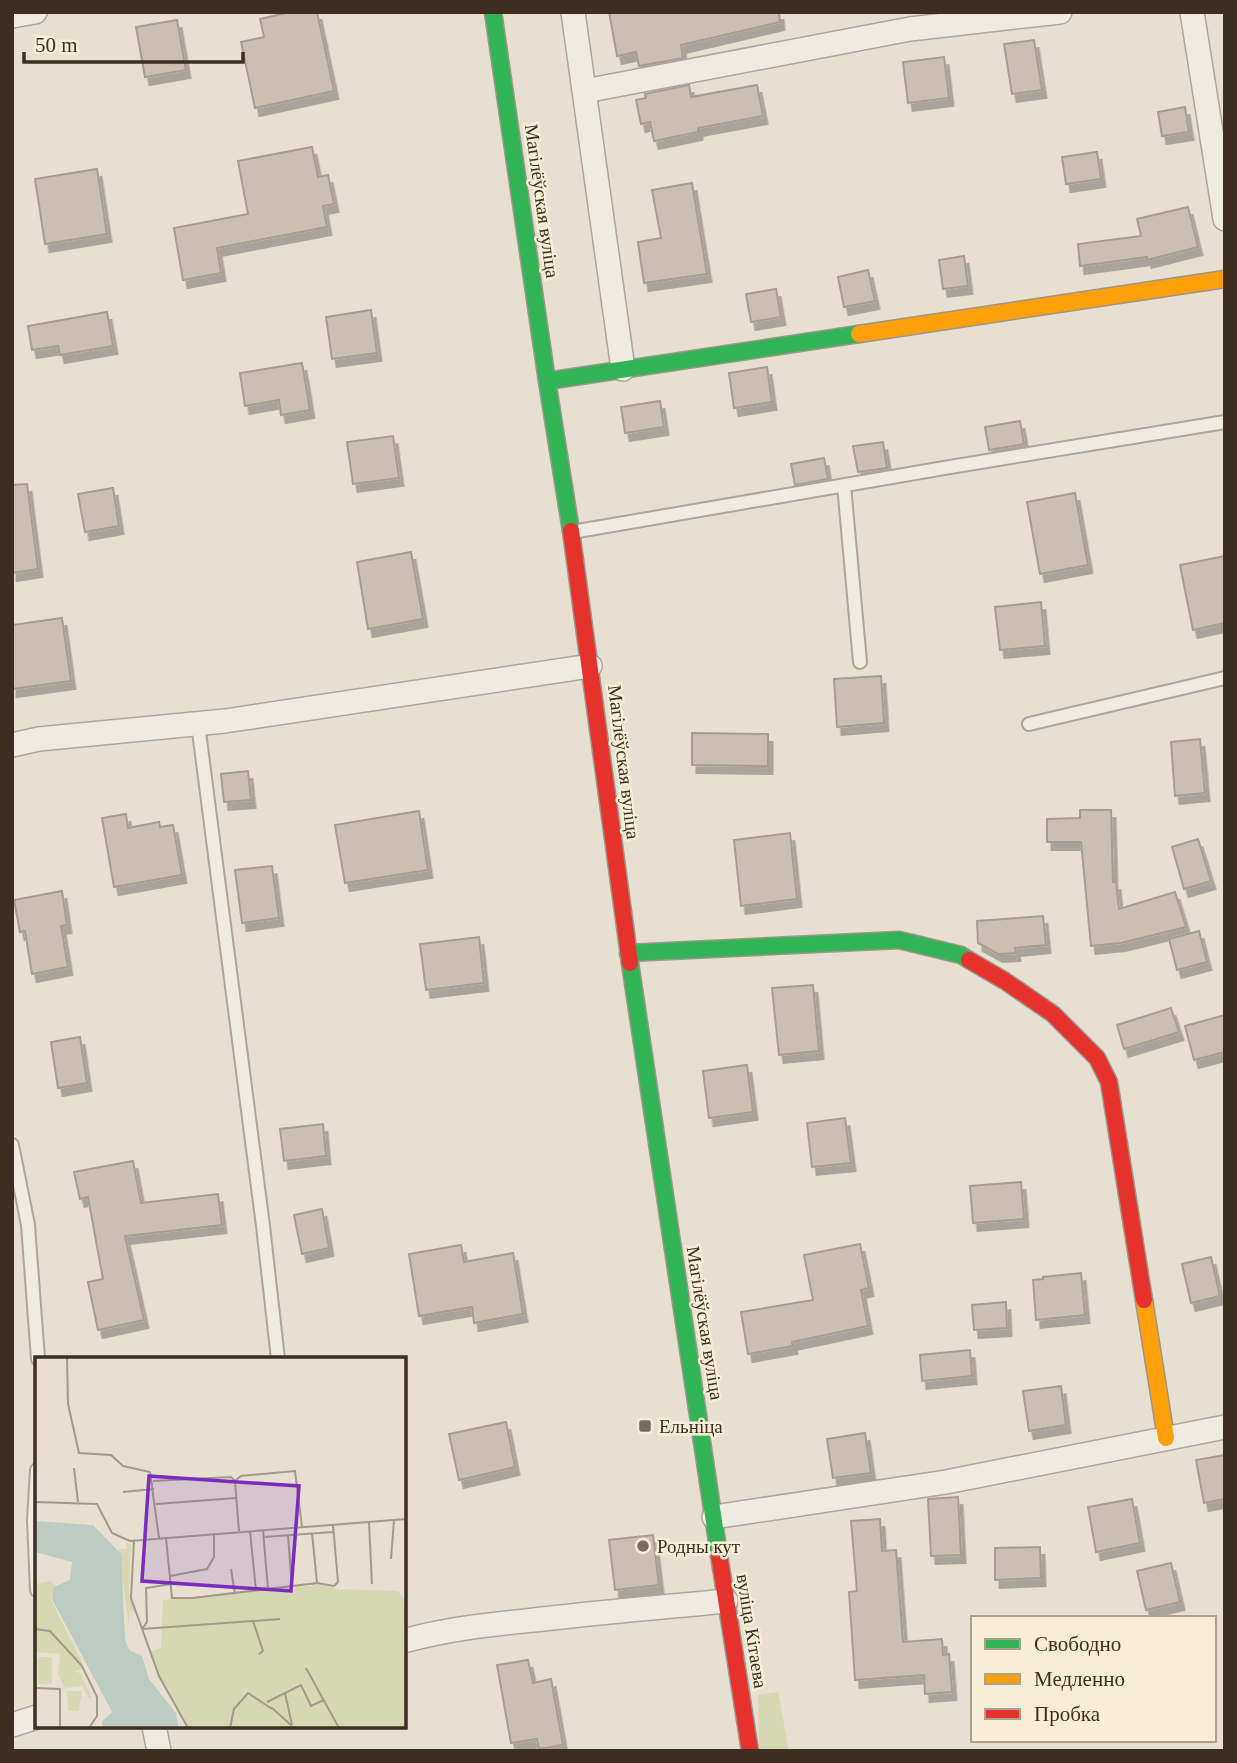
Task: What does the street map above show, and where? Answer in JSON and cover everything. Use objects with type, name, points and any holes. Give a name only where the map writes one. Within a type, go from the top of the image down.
[{"type":"main road","name":"Магілёўская вуліца","points":[[493,12],[571,532],[628,953],[713,1517]]},
{"type":"main road","points":[[547,381],[1225,279]]},
{"type":"main road","points":[[628,953],[900,940],[961,955],[1005,981],[1052,1014],[1097,1058],[1109,1082],[1166,1438]]},
{"type":"main road","name":"вуліца Кітаева","points":[[713,1517],[750,1751]]},
{"type":"street","points":[[12,16],[35,12]]},
{"type":"street","points":[[573,12],[623,369]]},
{"type":"street","points":[[585,91],[910,29],[1060,12]]},
{"type":"street","points":[[1192,12],[1225,219]]},
{"type":"street","points":[[12,746],[39,739],[198,724],[319,708],[590,666]]},
{"type":"street","points":[[713,1517],[946,1482],[1225,1427]]},
{"type":"street","points":[[406,1640],[462,1628],[726,1601]]},
{"type":"street","points":[[12,1725],[35,1718]]},
{"type":"street","points":[[154,1728],[159,1751]]},
{"type":"lane","points":[[571,532],[1225,422]]},
{"type":"lane","points":[[844,485],[860,662]]},
{"type":"lane","points":[[1029,724],[1225,678]]},
{"type":"lane","points":[[198,724],[264,1226],[278,1357]]},
{"type":"lane","points":[[12,1144],[28,1224],[38,1357]]},
{"type":"lane","points":[[35,1503],[35,1543]]},
{"type":"green space","points":[[778,1692],[789,1751],[759,1751],[758,1695]]},
{"type":"building","points":[[290,12],[317,12],[334,91],[255,108],[241,42],[264,37],[260,19]]},
{"type":"building","points":[[609,12],[779,12],[780,22],[681,45],[683,58],[639,66],[636,52],[617,56]]},
{"type":"building","points":[[177,20],[186,70],[145,77],[136,27]]},
{"type":"building","points":[[1034,40],[1042,90],[1012,94],[1004,44]]},
{"type":"building","points":[[944,57],[949,98],[908,103],[903,62]]},
{"type":"building","points":[[689,85],[691,97],[757,85],[763,116],[698,128],[698,132],[654,141],[650,122],[641,124],[636,100],[646,98],[645,94]]},
{"type":"building","points":[[1185,107],[1189,132],[1162,136],[1158,112]]},
{"type":"building","points":[[312,147],[318,177],[328,175],[334,204],[323,206],[327,227],[217,248],[221,273],[183,280],[174,228],[248,214],[238,161]]},
{"type":"building","points":[[1097,152],[1101,179],[1066,184],[1062,157]]},
{"type":"building","points":[[97,169],[107,234],[45,244],[35,179]]},
{"type":"building","points":[[692,183],[707,274],[644,283],[638,242],[661,238],[652,190]]},
{"type":"building","points":[[1188,207],[1198,247],[1147,260],[1147,257],[1080,266],[1078,244],[1141,236],[1137,219]]},
{"type":"building","points":[[964,256],[968,286],[943,289],[939,260]]},
{"type":"building","points":[[868,270],[875,301],[844,307],[838,277]]},
{"type":"building","points":[[776,289],[781,317],[751,322],[746,294]]},
{"type":"building","points":[[371,310],[377,353],[332,359],[326,317]]},
{"type":"building","points":[[107,312],[113,346],[60,355],[58,346],[32,350],[28,326]]},
{"type":"building","points":[[302,363],[310,410],[281,415],[279,400],[245,406],[240,373]]},
{"type":"building","points":[[767,367],[772,402],[734,408],[729,373]]},
{"type":"building","points":[[660,401],[664,427],[625,433],[621,407]]},
{"type":"building","points":[[1020,421],[1024,444],[989,450],[985,427]]},
{"type":"building","points":[[393,436],[399,478],[353,484],[347,442]]},
{"type":"building","points":[[883,442],[887,468],[858,472],[853,446]]},
{"type":"building","points":[[824,458],[828,479],[795,485],[791,464]]},
{"type":"building","points":[[27,484],[38,569],[12,573],[12,485]]},
{"type":"building","points":[[113,488],[119,526],[85,532],[78,494]]},
{"type":"building","points":[[1075,493],[1088,565],[1040,574],[1027,502]]},
{"type":"building","points":[[411,552],[423,619],[368,629],[357,562]]},
{"type":"building","points":[[1225,556],[1225,623],[1193,630],[1180,565]]},
{"type":"building","points":[[1041,602],[1045,646],[1000,650],[995,607]]},
{"type":"building","points":[[62,618],[71,681],[12,689],[12,625]]},
{"type":"building","points":[[881,676],[884,723],[837,727],[834,679]]},
{"type":"building","points":[[692,733],[768,734],[768,766],[692,765]]},
{"type":"building","points":[[1200,739],[1205,793],[1175,796],[1171,742]]},
{"type":"building","points":[[248,771],[251,800],[224,802],[221,774]]},
{"type":"building","points":[[1080,810],[1111,810],[1113,882],[1116,882],[1119,909],[1175,892],[1186,927],[1121,943],[1091,946],[1081,842],[1047,842],[1047,819],[1080,818]]},
{"type":"building","points":[[419,811],[428,870],[345,883],[335,825]]},
{"type":"building","points":[[126,814],[128,828],[159,822],[160,827],[173,825],[182,875],[114,887],[102,818]]},
{"type":"building","points":[[790,833],[797,899],[741,906],[734,840]]},
{"type":"building","points":[[1198,839],[1211,881],[1184,889],[1172,847]]},
{"type":"building","points":[[272,866],[279,918],[242,923],[235,870]]},
{"type":"building","points":[[62,891],[67,925],[61,926],[68,967],[32,974],[25,931],[20,932],[14,900]]},
{"type":"building","points":[[1043,916],[1046,945],[1015,948],[1016,953],[998,954],[978,943],[977,921]]},
{"type":"building","points":[[1199,931],[1207,962],[1177,970],[1169,939]]},
{"type":"building","points":[[479,937],[484,983],[426,990],[420,944]]},
{"type":"building","points":[[813,985],[819,1051],[779,1055],[772,988]]},
{"type":"building","points":[[1171,1008],[1179,1032],[1124,1049],[1117,1025]]},
{"type":"building","points":[[1225,1015],[1225,1052],[1194,1060],[1185,1026]]},
{"type":"building","points":[[80,1037],[87,1083],[58,1088],[51,1042]]},
{"type":"building","points":[[747,1065],[753,1112],[709,1118],[703,1071]]},
{"type":"building","points":[[845,1118],[851,1163],[812,1167],[807,1123]]},
{"type":"building","points":[[323,1124],[326,1156],[284,1161],[280,1129]]},
{"type":"building","points":[[133,1161],[141,1203],[218,1194],[222,1225],[125,1236],[144,1320],[98,1330],[88,1282],[103,1279],[88,1197],[80,1199],[74,1172]]},
{"type":"building","points":[[1021,1182],[1024,1219],[973,1223],[970,1186]]},
{"type":"building","points":[[322,1209],[329,1248],[302,1254],[294,1215]]},
{"type":"building","points":[[860,1244],[869,1288],[861,1290],[868,1326],[792,1342],[793,1346],[748,1354],[741,1312],[813,1300],[804,1255]]},
{"type":"building","points":[[461,1245],[464,1262],[513,1253],[523,1314],[474,1323],[472,1307],[419,1316],[409,1254]]},
{"type":"building","points":[[1211,1257],[1220,1296],[1191,1303],[1182,1264]]},
{"type":"building","points":[[1081,1273],[1085,1315],[1036,1320],[1033,1280]]},
{"type":"building","points":[[1006,1302],[1007,1328],[974,1330],[972,1305]]},
{"type":"building","points":[[970,1350],[972,1376],[922,1381],[920,1355]]},
{"type":"building","points":[[1061,1386],[1066,1425],[1029,1431],[1023,1391]]},
{"type":"building","points":[[506,1422],[515,1467],[459,1480],[449,1434]]},
{"type":"building","points":[[865,1433],[871,1473],[833,1478],[827,1439]]},
{"type":"building","points":[[1225,1455],[1225,1499],[1204,1503],[1196,1460]]},
{"type":"building","points":[[958,1497],[961,1555],[931,1556],[928,1499]]},
{"type":"building","points":[[1132,1499],[1140,1543],[1096,1552],[1088,1507]]},
{"type":"building","points":[[880,1519],[882,1551],[896,1550],[903,1642],[942,1639],[943,1655],[949,1654],[952,1692],[925,1694],[924,1675],[855,1680],[849,1592],[857,1591],[851,1521]]},
{"type":"building","points":[[653,1535],[659,1585],[615,1590],[609,1540]]},
{"type":"building","points":[[1040,1547],[1041,1578],[995,1580],[995,1548]]},
{"type":"building","points":[[1171,1563],[1180,1602],[1146,1610],[1137,1571]]},
{"type":"building","points":[[528,1660],[533,1683],[551,1679],[563,1745],[539,1749],[537,1739],[511,1743],[497,1665]]},
{"type":"traffic: fast","points":[[493,12],[571,531]]},
{"type":"traffic: fast","points":[[547,381],[859,334]]},
{"type":"traffic: fast","points":[[628,953],[899,940],[961,955],[969,960]]},
{"type":"traffic: fast","points":[[630,963],[719,1555]]},
{"type":"traffic: slow","points":[[859,334],[1225,279]]},
{"type":"traffic: slow","points":[[1144,1300],[1166,1438]]},
{"type":"traffic: jam","points":[[571,531],[630,963]]},
{"type":"traffic: jam","points":[[969,960],[1053,1014],[1097,1058],[1109,1082],[1144,1300]]},
{"type":"traffic: jam","points":[[719,1555],[750,1751]]},
{"type":"place","name":"Ельніца","points":[[645,1426]]},
{"type":"place","name":"Родны кут","points":[[643,1546]]}]
